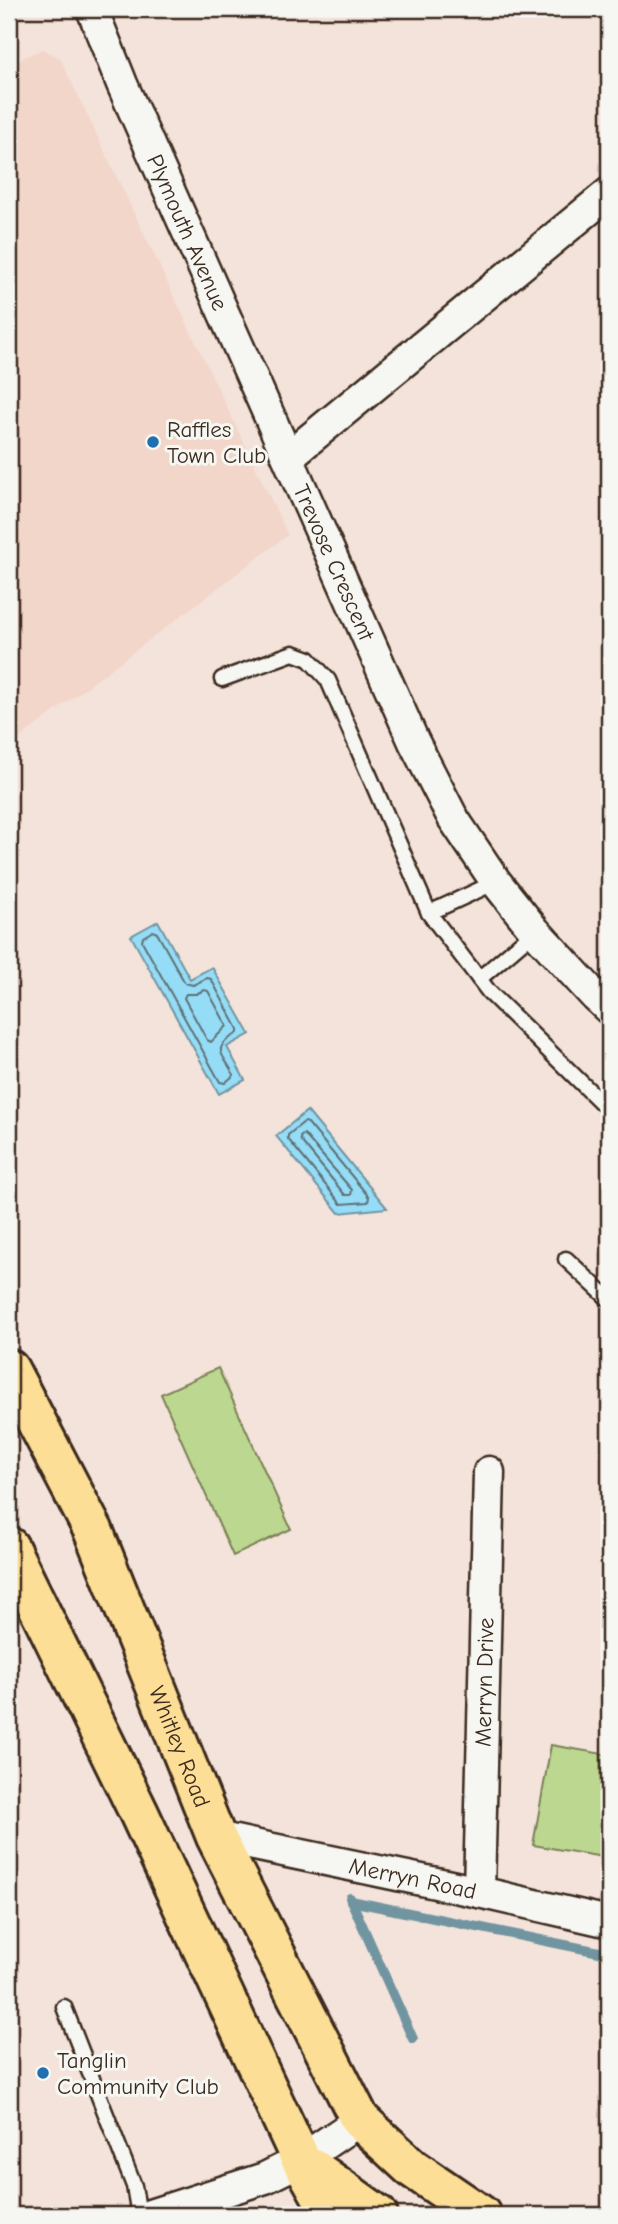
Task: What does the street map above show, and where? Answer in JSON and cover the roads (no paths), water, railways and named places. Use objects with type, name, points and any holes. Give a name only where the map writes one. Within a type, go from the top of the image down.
[{"type":"main road","name":"Whitley Road","points":[[9,1369],[93,1530],[216,1838],[360,2120]]},
{"type":"main road","points":[[9,1547],[139,1813],[301,2160],[332,2215]]},
{"type":"main road","points":[[360,2120],[412,2168],[481,2215]]},
{"type":"main road","points":[[301,2160],[378,2215]]},
{"type":"street","name":"Plymouth Avenue","points":[[92,9],[122,85],[288,457]]},
{"type":"street","name":"Trevose Crescent","points":[[609,193],[288,457],[414,741],[453,818],[496,881],[536,931],[609,1009]]},
{"type":"street","name":"Merryn Drive","points":[[479,1892],[489,1472]]},
{"type":"street","name":"Merryn Road","points":[[216,1838],[479,1892],[609,1922]]},
{"type":"street","points":[[150,2215],[265,2179],[301,2160],[360,2120]]},
{"type":"lane","points":[[222,679],[293,653],[309,659],[328,680],[429,913],[489,992],[609,1110]]},
{"type":"lane","points":[[429,913],[496,881]]},
{"type":"lane","points":[[479,979],[536,931]]},
{"type":"lane","points":[[566,1259],[609,1299]]},
{"type":"lane","points":[[64,2007],[134,2186],[139,2215]]},
{"type":"water","points":[[158,921],[190,979],[212,967],[250,1034],[227,1047],[245,1080],[219,1094],[131,936]]},
{"type":"water","points":[[307,1111],[387,1208],[339,1213],[276,1136]]},
{"type":"waterway","points":[[350,1898],[413,2039]]},
{"type":"waterway","points":[[351,1901],[609,1954]]},
{"type":"place","name":"Raffles Town Club","points":[[153,442]]},
{"type":"place","name":"Tanglin Community Club","points":[[43,2073]]}]
